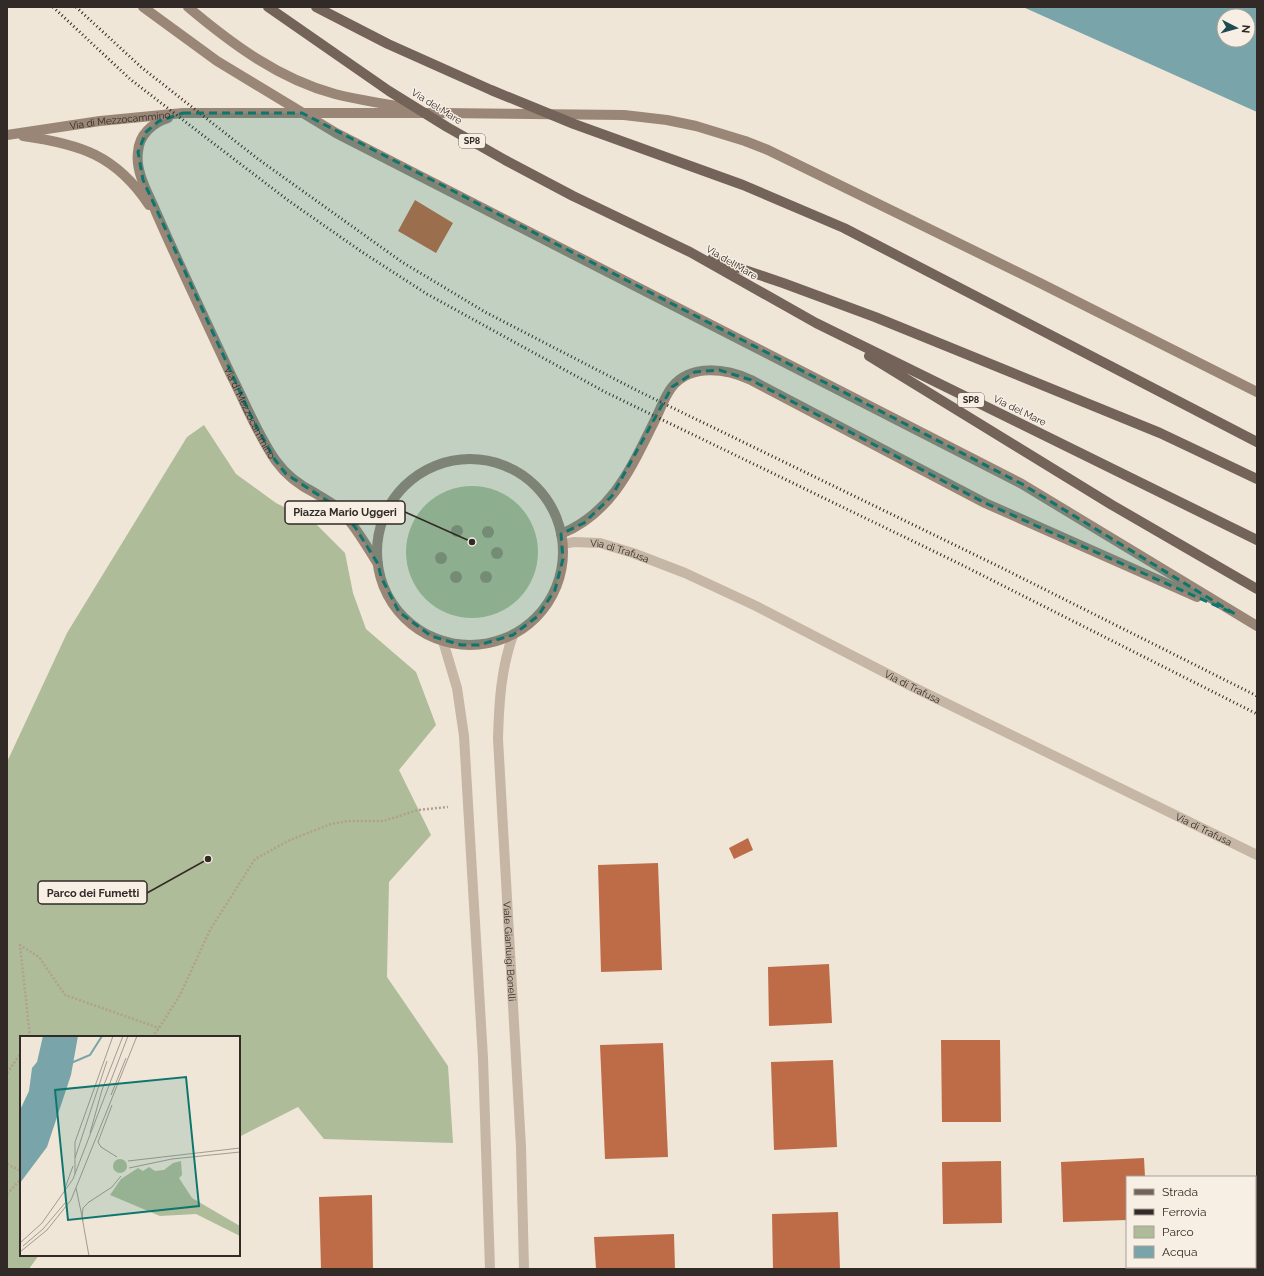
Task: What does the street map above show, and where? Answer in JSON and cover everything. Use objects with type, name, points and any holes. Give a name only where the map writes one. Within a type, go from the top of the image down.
[{"type":"main road","points":[[143,7],[228,68],[336,133],[1022,484],[1257,626]]},
{"type":"main road","points":[[188,7],[238,47],[289,76],[334,94],[361,100],[440,112]]},
{"type":"main road","name":"Via del Mare","points":[[268,7],[389,91],[469,140],[573,196],[690,252],[816,323],[1257,540]]},
{"type":"main road","points":[[316,7],[388,44],[491,90],[574,124],[725,178],[802,209],[844,228],[1041,332],[1257,442]]},
{"type":"main road","points":[[183,113],[440,112],[624,115],[674,122],[745,141],[853,190],[1257,392]]},
{"type":"main road","name":"Via di Mezzocammino","points":[[7,136],[100,121],[183,113]]},
{"type":"main road","name":"Via di Mezzocammino","points":[[183,113],[159,121],[153,125],[146,132],[138,152],[143,180],[163,229],[252,418],[275,460],[286,474],[300,485],[337,507],[355,527],[378,564]]},
{"type":"main road","name":"Via di Mezzocammino","points":[[7,136],[20,135],[57,142],[78,148],[104,159],[116,167],[133,184],[163,229]]},
{"type":"main road","name":"Via del Mare","points":[[690,252],[783,283],[875,318],[1160,433],[1257,479]]},
{"type":"main road","points":[[816,323],[1112,505],[1257,589]]},
{"type":"main road","points":[[562,539],[584,523],[605,504],[627,474],[672,387],[695,372],[719,370],[741,375],[985,504],[1235,614]]},
{"type":"main road","points":[[455,460],[487,460],[517,471],[529,480],[550,504],[562,539],[562,567],[556,590],[538,616],[513,635],[497,642],[479,645],[461,645],[443,641],[419,630],[399,612],[386,590],[378,564],[379,533],[391,503],[401,490],[425,471],[440,464],[455,460]]},
{"type":"street","name":"Via di Trafusa","points":[[562,539],[574,542],[600,543],[633,553],[685,573],[756,606],[913,687],[1257,855]]},
{"type":"street","name":"Viale Gianluigi Bonelli","points":[[513,635],[505,657],[500,685],[498,739],[521,1147],[524,1269]]},
{"type":"street","points":[[443,641],[457,688],[461,712],[469,805],[483,1058],[490,1269]]},
{"type":"path","points":[[153,1036],[180,995],[210,930],[255,859],[290,840],[331,824],[348,821],[384,821],[418,810],[469,805]]},
{"type":"path","points":[[30,1036],[20,945],[39,957],[65,995],[159,1028]]},
{"type":"path","points":[[7,1073],[20,1054]]},
{"type":"path","points":[[7,1164],[20,1170]]},
{"type":"path","points":[[7,1194],[20,1180]]},
{"type":"highlighted area","points":[[183,113],[302,113],[1022,484],[1235,614],[985,503],[751,380],[719,370],[695,372],[672,387],[612,496],[584,523],[561,534],[563,559],[555,590],[538,616],[513,635],[479,645],[461,645],[431,636],[399,612],[381,577],[378,564],[355,527],[337,507],[286,474],[275,460],[252,418],[143,180],[138,152],[146,132],[159,121]]},
{"type":"green space","points":[[204,425],[236,474],[276,503],[314,522],[345,553],[353,593],[366,629],[416,672],[436,725],[399,770],[431,835],[389,882],[387,977],[448,1066],[453,1143],[324,1139],[298,1107],[240,1136],[240,1036],[20,1036],[20,1256],[38,1256],[29,1269],[7,1269],[7,762],[67,633],[187,437]]},
{"type":"green space","points":[[472,486],[497,491],[514,501],[523,510],[533,527],[538,552],[533,577],[523,594],[514,603],[497,613],[472,618],[447,613],[430,603],[421,594],[411,577],[406,552],[411,527],[421,510],[430,501],[447,491]]},
{"type":"water","points":[[1023,7],[1257,7],[1257,112]]},
{"type":"building","points":[[415,200],[453,223],[436,253],[398,231]]},
{"type":"building","points":[[748,838],[753,850],[734,859],[729,848]]},
{"type":"building","points":[[658,863],[662,970],[601,972],[598,865]]},
{"type":"building","points":[[829,964],[832,1023],[769,1026],[768,967]]},
{"type":"building","points":[[941,1040],[1000,1040],[1001,1122],[942,1122]]},
{"type":"building","points":[[663,1043],[668,1157],[605,1159],[600,1045]]},
{"type":"building","points":[[833,1060],[837,1147],[774,1150],[771,1062]]},
{"type":"building","points":[[1144,1158],[1145,1176],[1126,1176],[1126,1220],[1063,1222],[1061,1162]]},
{"type":"building","points":[[1001,1161],[1002,1223],[943,1224],[942,1162]]},
{"type":"building","points":[[372,1195],[373,1269],[321,1269],[319,1197]]},
{"type":"building","points":[[838,1212],[840,1269],[773,1269],[772,1214]]},
{"type":"building","points":[[674,1234],[675,1269],[596,1269],[594,1237]]},
{"type":"railway","points":[[53,7],[130,79],[209,140],[289,201],[362,252],[427,294],[605,392],[958,563],[1257,714]]},
{"type":"railway","points":[[76,7],[141,67],[258,159],[402,262],[485,312],[638,391],[996,565],[1257,696]]},
{"type":"place","name":"Piazza Mario Uggeri","points":[[472,542]]},
{"type":"place","name":"Parco dei Fumetti","points":[[208,859]]}]
